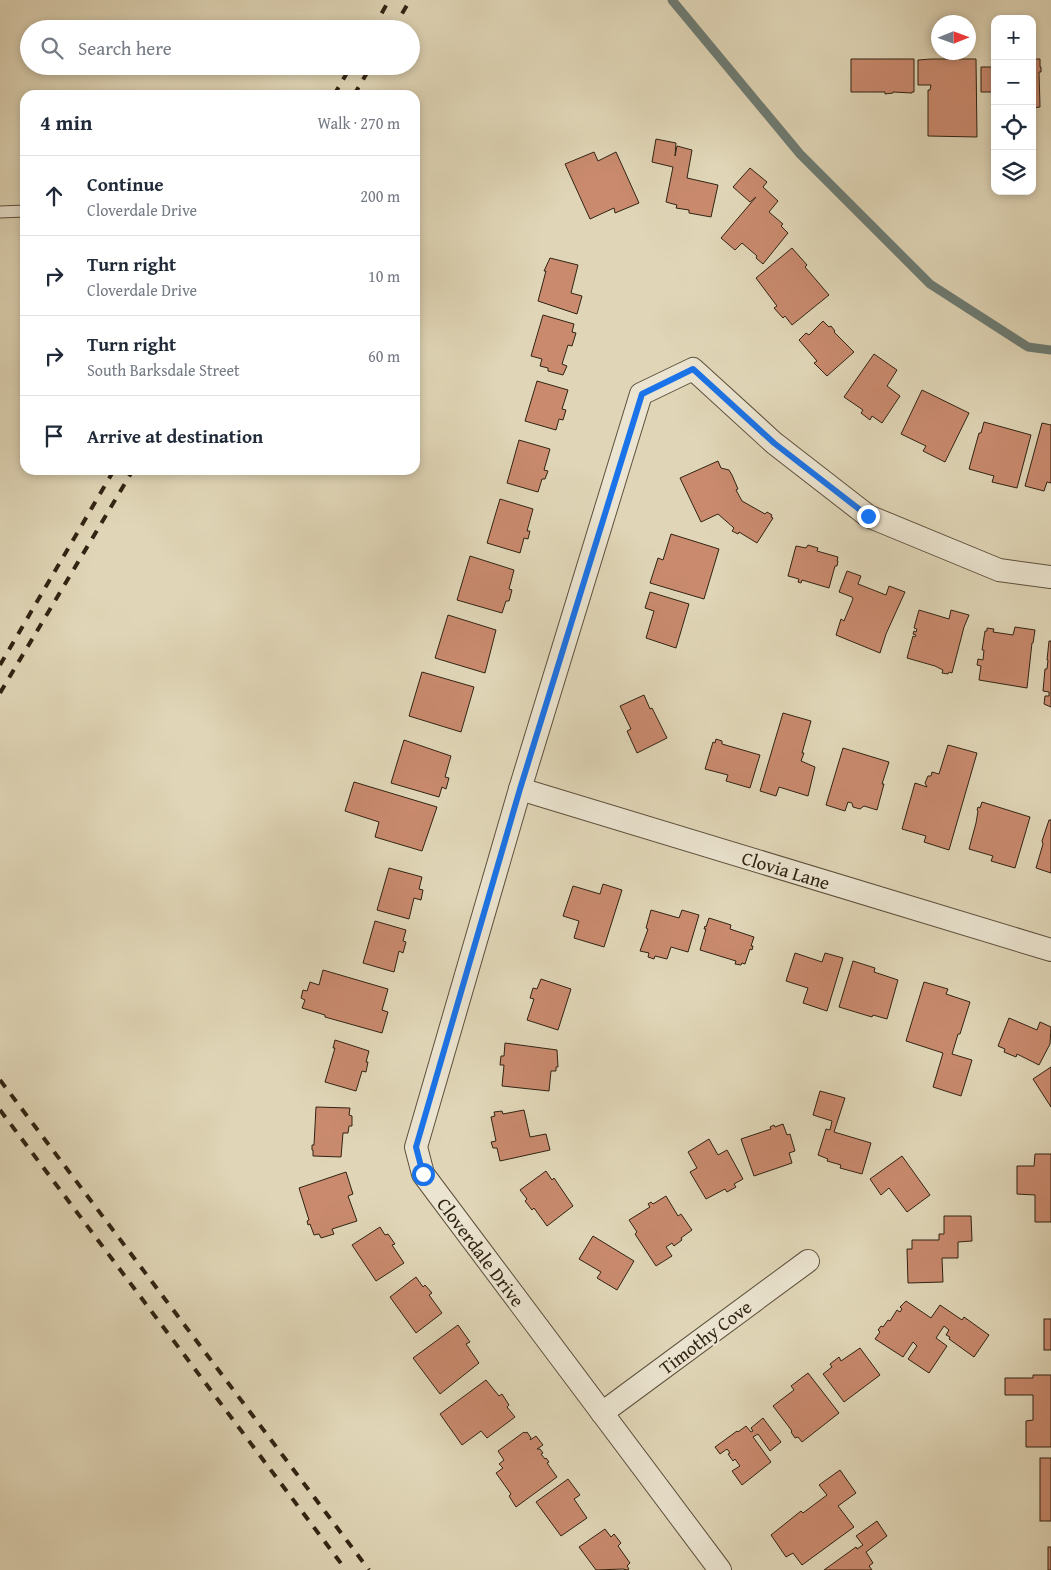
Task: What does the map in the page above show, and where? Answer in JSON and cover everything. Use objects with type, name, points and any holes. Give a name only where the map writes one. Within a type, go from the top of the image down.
[{"type":"street","name":"Cloverdale Drive","points":[[720,1570],[423,1174],[416,1147],[520,789],[642,394],[693,369],[774,443],[868,516],[999,570],[1051,578]]},
{"type":"street","name":"Clovia Lane","points":[[520,789],[1051,950]]},
{"type":"street","name":"Timothy Cove","points":[[602,1413],[808,1261]]},
{"type":"lane","points":[[0,212],[20,211]]},
{"type":"building","points":[[851,59],[914,59],[914,92],[885,94],[885,92],[851,92]]},
{"type":"building","points":[[976,59],[977,137],[928,136],[928,90],[930,90],[931,85],[918,85],[918,60]]},
{"type":"building","points":[[1036,59],[1040,59],[1041,67],[1041,72],[1039,72],[1040,107],[1036,108]]},
{"type":"building","points":[[981,67],[991,67],[991,92],[981,92]]},
{"type":"building","points":[[656,139],[676,143],[675,156],[677,146],[692,150],[687,178],[718,185],[711,217],[689,213],[689,210],[676,208],[677,205],[666,202],[673,167],[652,162]]},
{"type":"building","points":[[594,152],[598,161],[616,152],[639,203],[615,213],[614,208],[590,219],[565,164]]},
{"type":"building","points":[[750,168],[767,182],[763,187],[778,201],[769,212],[783,224],[781,226],[788,233],[763,264],[742,243],[735,250],[721,238],[756,197],[750,202],[733,187]]},
{"type":"building","points":[[792,248],[807,265],[805,267],[829,295],[792,325],[785,316],[783,318],[774,308],[777,306],[756,278]]},
{"type":"building","points":[[550,258],[578,265],[571,293],[582,296],[577,314],[538,301],[546,271],[544,271]]},
{"type":"building","points":[[543,315],[574,324],[572,332],[576,333],[572,346],[568,345],[562,364],[567,366],[563,375],[548,371],[548,368],[540,366],[542,359],[531,356]]},
{"type":"building","points":[[823,321],[829,327],[831,326],[834,332],[854,352],[827,376],[814,363],[817,361],[799,340],[806,333],[809,335]]},
{"type":"building","points":[[874,354],[897,370],[887,386],[900,396],[882,423],[872,416],[870,420],[861,413],[863,410],[844,397]]},
{"type":"building","points":[[537,381],[568,390],[562,409],[566,410],[563,420],[559,419],[556,430],[525,421]]},
{"type":"building","points":[[922,390],[969,413],[945,462],[923,451],[926,446],[901,434]]},
{"type":"building","points":[[984,422],[1031,435],[1017,488],[992,482],[994,476],[969,469]]},
{"type":"building","points":[[1042,423],[1051,425],[1051,483],[1047,482],[1044,491],[1025,486]]},
{"type":"building","points":[[519,440],[550,449],[544,470],[548,471],[545,479],[542,479],[538,492],[507,483]]},
{"type":"building","points":[[718,461],[721,468],[729,470],[732,475],[738,489],[736,490],[742,501],[765,514],[767,512],[772,515],[771,517],[773,518],[757,543],[739,532],[738,534],[732,531],[734,528],[718,514],[701,522],[680,478]]},
{"type":"building","points":[[500,499],[533,509],[527,531],[530,531],[528,539],[524,538],[520,553],[487,543]]},
{"type":"building","points":[[671,534],[719,549],[704,599],[650,583],[658,558],[663,560]]},
{"type":"building","points":[[808,545],[818,548],[817,551],[838,557],[837,566],[835,566],[829,588],[802,580],[801,583],[798,582],[799,579],[788,576],[796,546],[806,548]]},
{"type":"building","points":[[470,556],[514,570],[509,589],[512,590],[509,601],[506,601],[502,613],[457,600]]},
{"type":"building","points":[[847,571],[861,576],[858,584],[886,595],[889,586],[905,592],[886,634],[880,653],[836,635],[841,619],[844,621],[853,599],[839,592]]},
{"type":"building","points":[[650,592],[689,604],[676,648],[646,638],[654,611],[645,608]]},
{"type":"building","points":[[919,610],[949,619],[951,610],[969,615],[952,673],[942,673],[943,670],[935,666],[907,658],[913,636],[915,637],[916,635],[913,634],[917,629],[914,628]]},
{"type":"building","points":[[448,615],[496,630],[485,673],[435,658]]},
{"type":"building","points":[[1015,627],[1035,630],[1027,688],[979,680],[981,666],[977,665],[978,659],[983,660],[984,650],[982,650],[987,628],[994,629],[993,632],[1013,635]]},
{"type":"building","points":[[1049,641],[1051,641],[1051,707],[1044,704],[1045,696],[1049,696],[1049,692],[1043,691]]},
{"type":"building","points":[[422,672],[474,687],[461,732],[409,716]]},
{"type":"building","points":[[644,695],[667,738],[637,753],[627,731],[631,729],[620,706]]},
{"type":"building","points":[[783,713],[811,721],[801,761],[815,767],[808,796],[779,787],[776,796],[760,791]]},
{"type":"building","points":[[716,739],[722,741],[722,744],[760,755],[750,788],[726,781],[728,775],[705,769],[713,742],[715,743]]},
{"type":"building","points":[[404,740],[451,756],[445,777],[449,778],[446,789],[442,787],[439,797],[391,783]]},
{"type":"building","points":[[948,745],[977,753],[949,850],[924,842],[926,836],[902,829],[915,783],[927,787],[925,783],[928,776],[931,776],[932,772],[939,774]]},
{"type":"building","points":[[843,748],[889,762],[877,810],[864,806],[860,809],[853,807],[852,803],[848,802],[845,811],[826,805]]},
{"type":"building","points":[[354,782],[437,807],[422,851],[375,837],[379,822],[345,811]]},
{"type":"building","points":[[982,802],[1030,817],[1015,868],[991,861],[993,856],[969,849],[976,823],[977,810]]},
{"type":"building","points":[[1049,820],[1051,820],[1051,873],[1036,868]]},
{"type":"building","points":[[389,868],[422,877],[419,889],[423,890],[421,900],[414,898],[409,919],[377,910]]},
{"type":"building","points":[[603,884],[622,890],[604,947],[574,938],[579,921],[563,916],[573,886],[600,894]]},
{"type":"building","points":[[651,910],[679,918],[682,910],[699,915],[688,952],[671,947],[667,959],[655,956],[654,959],[648,957],[649,953],[640,951],[648,929],[646,928]]},
{"type":"building","points":[[709,918],[731,925],[730,929],[754,937],[751,946],[753,946],[752,950],[750,949],[745,964],[735,964],[736,961],[700,950],[706,929],[704,929]]},
{"type":"building","points":[[375,921],[406,930],[403,941],[406,942],[403,953],[399,951],[394,972],[363,963]]},
{"type":"building","points":[[795,953],[822,962],[825,953],[843,958],[827,1011],[803,1003],[808,988],[786,981]]},
{"type":"building","points":[[853,961],[875,968],[874,972],[898,980],[887,1019],[873,1015],[872,1017],[839,1007]]},
{"type":"building","points":[[323,970],[388,989],[382,1010],[388,1012],[382,1033],[325,1017],[325,1015],[302,1008],[305,1000],[301,998],[303,990],[307,991],[310,982],[319,985]]},
{"type":"building","points":[[541,979],[571,989],[558,1030],[527,1020],[534,999],[530,998],[533,988],[537,989]]},
{"type":"building","points":[[924,982],[948,989],[946,994],[970,1002],[952,1054],[972,1060],[961,1096],[933,1087],[943,1053],[906,1041]]},
{"type":"building","points":[[1009,1018],[1037,1030],[1040,1022],[1051,1027],[1050,1044],[1039,1065],[1017,1054],[1016,1057],[1004,1052],[1005,1049],[998,1046]]},
{"type":"building","points":[[335,1040],[369,1051],[366,1072],[362,1071],[356,1091],[325,1082],[335,1048],[333,1048]]},
{"type":"building","points":[[505,1043],[557,1050],[558,1067],[556,1067],[556,1071],[551,1071],[549,1091],[502,1086],[504,1065],[500,1065],[501,1056],[504,1056]]},
{"type":"building","points":[[1051,1067],[1051,1107],[1033,1079]]},
{"type":"building","points":[[820,1091],[845,1098],[834,1132],[871,1143],[862,1174],[840,1168],[841,1165],[827,1161],[828,1159],[818,1155],[826,1129],[830,1130],[832,1121],[813,1115]]},
{"type":"building","points":[[316,1107],[350,1108],[349,1115],[352,1116],[352,1126],[349,1126],[348,1133],[343,1133],[341,1157],[313,1156],[312,1145],[314,1145]]},
{"type":"building","points":[[524,1110],[530,1137],[546,1134],[550,1150],[500,1161],[497,1148],[493,1148],[491,1142],[496,1141],[491,1117],[495,1116],[494,1112],[502,1111],[503,1114]]},
{"type":"building","points":[[783,1124],[787,1135],[790,1134],[795,1151],[789,1153],[792,1163],[754,1176],[741,1139],[771,1129],[770,1127],[774,1125],[775,1127]]},
{"type":"building","points":[[709,1139],[718,1155],[727,1150],[743,1179],[734,1184],[736,1187],[727,1192],[725,1189],[706,1199],[690,1172],[697,1168],[688,1152]]},
{"type":"building","points":[[1035,1154],[1051,1154],[1051,1222],[1035,1222],[1035,1195],[1017,1194],[1017,1166],[1034,1166]]},
{"type":"building","points":[[902,1156],[930,1195],[907,1212],[889,1188],[881,1195],[870,1179]]},
{"type":"building","points":[[546,1171],[552,1180],[554,1178],[573,1206],[547,1226],[534,1208],[532,1210],[525,1201],[527,1199],[520,1190]]},
{"type":"building","points":[[346,1172],[353,1194],[348,1196],[357,1221],[332,1229],[334,1234],[321,1238],[319,1234],[314,1235],[310,1224],[308,1225],[307,1221],[309,1220],[299,1188]]},
{"type":"building","points":[[666,1196],[678,1216],[681,1214],[692,1230],[674,1246],[672,1243],[666,1247],[672,1256],[656,1266],[635,1234],[637,1232],[629,1220],[650,1207],[648,1204],[651,1202],[653,1204]]},
{"type":"building","points":[[944,1216],[971,1216],[972,1241],[958,1242],[958,1258],[942,1258],[943,1282],[908,1283],[907,1249],[912,1249],[912,1240],[939,1240],[939,1234],[944,1234]]},
{"type":"building","points":[[380,1227],[385,1235],[388,1234],[395,1244],[392,1245],[404,1263],[376,1281],[352,1245]]},
{"type":"building","points":[[593,1236],[634,1261],[617,1290],[597,1278],[601,1272],[579,1259]]},
{"type":"building","points":[[416,1277],[423,1287],[425,1285],[432,1293],[429,1295],[442,1313],[416,1333],[390,1297]]},
{"type":"building","points":[[906,1301],[931,1318],[940,1305],[962,1320],[964,1317],[989,1335],[974,1357],[949,1339],[950,1337],[946,1335],[949,1330],[944,1326],[936,1338],[947,1346],[929,1373],[908,1359],[917,1346],[913,1342],[903,1357],[875,1339],[880,1332],[878,1330],[881,1326],[883,1327],[888,1320],[890,1321],[897,1310],[900,1312],[902,1309],[900,1307]]},
{"type":"building","points":[[1044,1319],[1051,1319],[1051,1350],[1044,1350]]},
{"type":"building","points":[[458,1325],[470,1342],[466,1344],[479,1363],[440,1394],[413,1358]]},
{"type":"building","points":[[860,1348],[880,1375],[844,1402],[823,1374],[832,1367],[830,1364],[839,1357],[841,1361]]},
{"type":"building","points":[[808,1373],[839,1413],[802,1442],[798,1437],[795,1438],[773,1406],[794,1390],[791,1386]]},
{"type":"building","points":[[1033,1375],[1051,1375],[1051,1447],[1026,1447],[1026,1421],[1033,1420],[1033,1395],[1005,1395],[1005,1378],[1033,1378]]},
{"type":"building","points":[[486,1380],[499,1396],[502,1394],[509,1405],[507,1407],[515,1417],[487,1438],[481,1431],[462,1445],[440,1414]]},
{"type":"building","points":[[763,1418],[781,1442],[770,1451],[758,1434],[753,1437],[771,1462],[742,1485],[732,1471],[740,1466],[735,1459],[733,1461],[727,1449],[720,1454],[715,1447],[746,1426],[751,1432],[753,1431],[751,1428]]},
{"type":"building","points":[[524,1432],[527,1432],[531,1438],[530,1440],[536,1436],[543,1445],[537,1449],[540,1449],[543,1453],[541,1454],[549,1462],[547,1463],[557,1477],[516,1507],[509,1496],[511,1494],[496,1473],[503,1468],[499,1464],[504,1460],[498,1451]]},
{"type":"building","points":[[1040,1458],[1051,1458],[1051,1521],[1040,1521]]},
{"type":"building","points":[[840,1470],[856,1493],[838,1506],[854,1527],[802,1565],[793,1553],[786,1557],[771,1535],[801,1511],[803,1513],[827,1495],[819,1485]]},
{"type":"building","points":[[568,1479],[580,1495],[574,1499],[587,1518],[561,1536],[536,1502]]},
{"type":"building","points":[[877,1521],[887,1536],[866,1552],[873,1563],[869,1566],[872,1570],[824,1570],[856,1547],[857,1549],[863,1545],[856,1536]]},
{"type":"building","points":[[605,1529],[611,1537],[614,1534],[621,1543],[618,1546],[630,1563],[627,1566],[629,1569],[596,1570],[579,1547]]},
{"type":"building","points":[[1048,1547],[1051,1547],[1051,1570],[1048,1570]]},
{"type":"waterway","points":[[672,0],[800,154],[930,284],[1028,347],[1051,350]]},
{"type":"railway","points":[[378,20],[389,0]]},
{"type":"railway","points":[[398,20],[410,0]]},
{"type":"railway","points":[[337,90],[346,75]]},
{"type":"railway","points":[[357,90],[366,75]]},
{"type":"railway","points":[[0,665],[111,475]]},
{"type":"railway","points":[[0,693],[130,475]]},
{"type":"railway","points":[[0,1080],[369,1570]]},
{"type":"railway","points":[[0,1110],[346,1570]]},
{"type":"route","points":[[423,1174],[416,1147],[520,789],[642,394],[693,369],[774,443],[868,516]]}]
